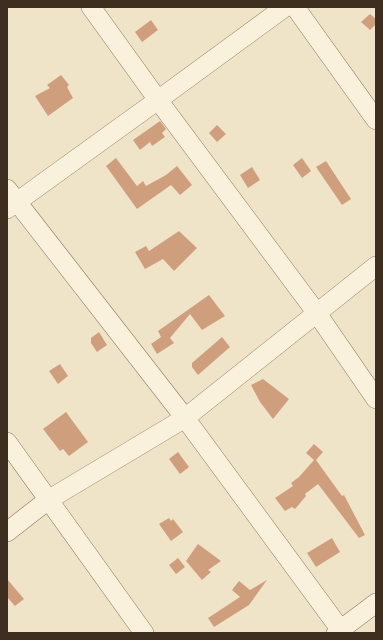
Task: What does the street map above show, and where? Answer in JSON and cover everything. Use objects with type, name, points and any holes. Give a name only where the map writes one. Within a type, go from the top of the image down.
[{"type":"street","points":[[91,7],[158,100],[316,312],[376,399]]},
{"type":"street","points":[[285,7],[158,100],[10,200],[185,418],[340,632],[376,603]]},
{"type":"street","points":[[295,7],[376,120]]},
{"type":"street","points":[[7,532],[48,500],[185,418],[316,312],[376,266]]},
{"type":"street","points":[[7,442],[144,633]]},
{"type":"building","points":[[370,14],[376,19],[376,24],[370,30],[361,22]]},
{"type":"building","points":[[151,20],[158,30],[142,42],[135,32]]},
{"type":"building","points":[[61,75],[69,85],[67,87],[73,98],[48,116],[35,96],[50,88],[47,85]]},
{"type":"building","points":[[160,121],[166,129],[162,133],[165,137],[152,146],[150,142],[140,150],[133,140]]},
{"type":"building","points":[[217,125],[226,134],[217,142],[209,133]]},
{"type":"building","points":[[116,158],[137,186],[143,181],[146,186],[166,175],[177,166],[192,185],[180,195],[171,185],[137,209],[106,166]]},
{"type":"building","points":[[302,158],[311,171],[302,178],[293,165]]},
{"type":"building","points":[[326,161],[351,199],[342,205],[316,167]]},
{"type":"building","points":[[252,167],[260,180],[248,188],[240,175]]},
{"type":"building","points":[[179,231],[197,248],[174,271],[163,259],[145,269],[135,252],[146,246],[149,251]]},
{"type":"building","points":[[209,295],[225,316],[202,330],[190,314],[170,338],[174,343],[157,354],[151,344],[161,337],[158,331]]},
{"type":"building","points":[[99,332],[107,345],[97,352],[91,343],[91,338]]},
{"type":"building","points":[[222,337],[230,347],[198,375],[192,367],[192,363]]},
{"type":"building","points":[[60,364],[68,376],[58,384],[49,371]]},
{"type":"building","points":[[263,379],[289,399],[273,419],[260,402],[251,385]]},
{"type":"building","points":[[66,412],[88,442],[69,456],[63,449],[60,451],[43,429]]},
{"type":"building","points":[[314,444],[323,452],[316,460],[342,496],[344,495],[365,535],[359,538],[318,484],[305,494],[306,496],[295,509],[292,507],[285,511],[275,498],[293,486],[291,483],[299,477],[314,460],[306,453]]},
{"type":"building","points":[[178,452],[189,467],[180,474],[169,459]]},
{"type":"building","points":[[169,518],[171,521],[173,519],[183,532],[171,541],[159,524]]},
{"type":"building","points":[[332,538],[340,552],[316,567],[307,553]]},
{"type":"building","points":[[198,544],[221,561],[208,570],[211,572],[202,580],[186,561]]},
{"type":"building","points":[[178,558],[185,567],[176,574],[169,565]]},
{"type":"building","points":[[7,579],[24,599],[15,606],[7,597]]},
{"type":"building","points":[[267,580],[249,605],[214,627],[208,618],[240,597],[232,590],[239,581],[250,590]]}]
